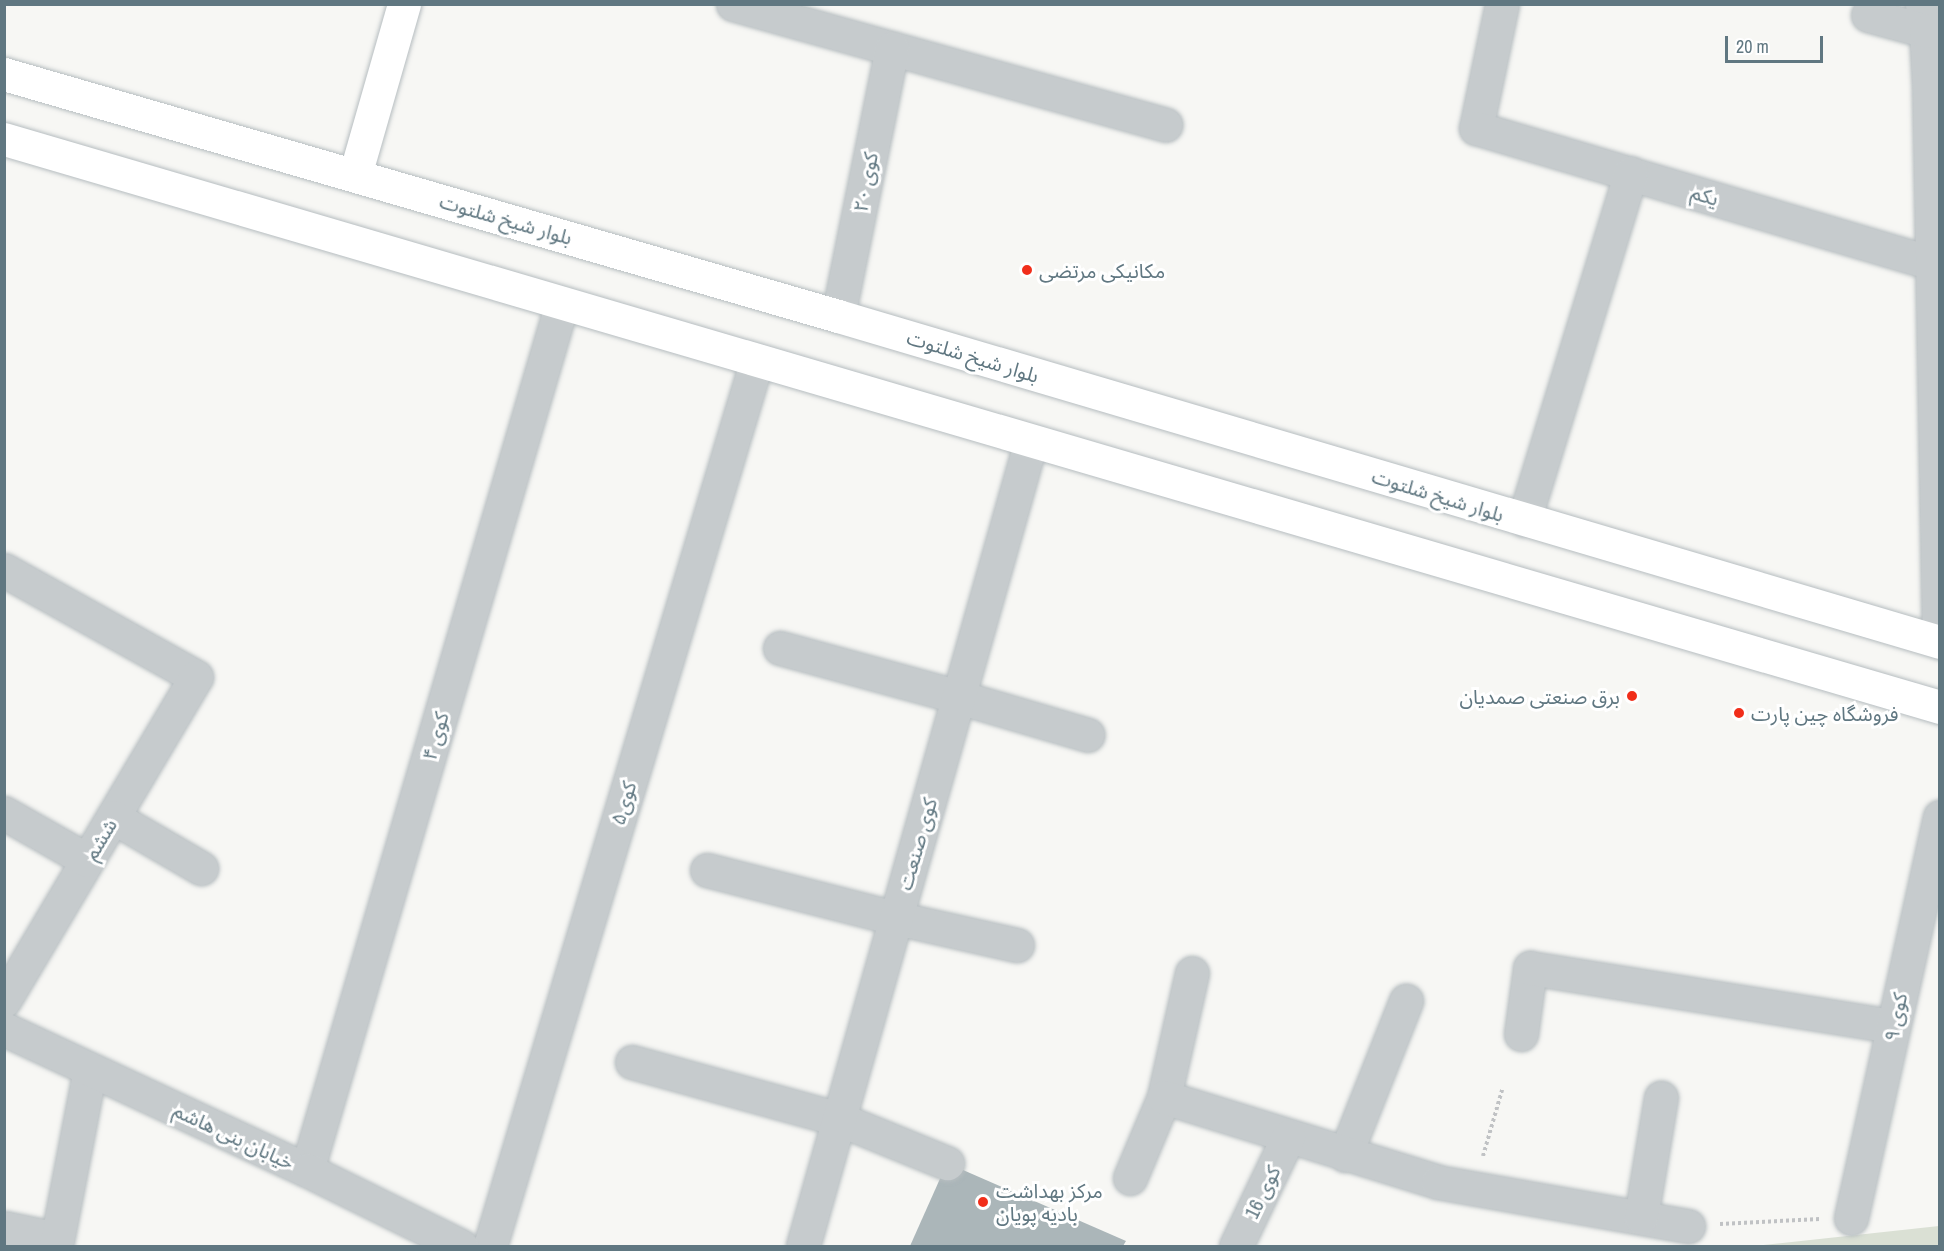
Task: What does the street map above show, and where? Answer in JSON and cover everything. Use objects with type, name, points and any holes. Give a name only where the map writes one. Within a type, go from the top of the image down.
[{"type":"main road","points":[[355,175],[404,4]]},
{"type":"main road","name":"بلوار شیخ شلتوت","points":[[4,74],[838,316],[1939,642]]},
{"type":"main road","points":[[4,139],[1940,707]]},
{"type":"street","points":[[733,4],[1165,125]]},
{"type":"street","name":"یکم","points":[[1502,4],[1476,128],[1936,262]]},
{"type":"street","points":[[1868,15],[1929,21],[1934,85],[1939,642]]},
{"type":"street","name":"کوی ۲۰","points":[[838,316],[892,48]]},
{"type":"street","points":[[1524,520],[1631,173]]},
{"type":"street","name":"کوی ۴","points":[[307,1170],[562,303]]},
{"type":"street","name":"کوی۵","points":[[490,1246],[757,360]]},
{"type":"street","name":"کوی صنعت","points":[[803,1246],[1031,441]]},
{"type":"street","name":"ششم","points":[[4,570],[196,677],[4,1000]]},
{"type":"street","points":[[780,648],[1088,735]]},
{"type":"street","points":[[4,813],[87,860]]},
{"type":"street","points":[[113,817],[201,868]]},
{"type":"street","name":"کوی ۹","points":[[1851,1218],[1940,817]]},
{"type":"street","points":[[707,870],[896,918],[1017,945]]},
{"type":"street","points":[[1521,1034],[1530,968],[1893,1026]]},
{"type":"street","points":[[1130,1178],[1164,1097],[1192,973]]},
{"type":"street","points":[[1345,1155],[1406,1000]]},
{"type":"street","name":"خیابان بنی هاشم","points":[[4,1029],[307,1170],[461,1246]]},
{"type":"street","points":[[632,1062],[839,1119],[947,1163]]},
{"type":"street","points":[[4,1228],[56,1243],[90,1070]]},
{"type":"street","points":[[1164,1097],[1438,1182],[1688,1226]]},
{"type":"street","points":[[1641,1218],[1661,1098]]},
{"type":"street","name":"کوی 16","points":[[1236,1246],[1288,1137]]},
{"type":"path","points":[[1474,1188],[1502,1090]]},
{"type":"path","points":[[1688,1226],[1851,1218]]},
{"type":"shaded area","points":[[1939,1226],[1939,1246],[1754,1246]]},
{"type":"building","name":"مرکز بهداشت بادیه پویان","points":[[947,1163],[1126,1241],[1123,1246],[910,1246]]},
{"type":"place","name":"مکانیکی مرتضی","points":[[1027,270]]},
{"type":"place","name":"برق صنعتی صمدیان","points":[[1632,696]]},
{"type":"place","name":"فروشگاه چین پارت","points":[[1739,713]]},
{"type":"place","name":"مرکز بهداشت بادیه پویان","points":[[983,1202]]}]
